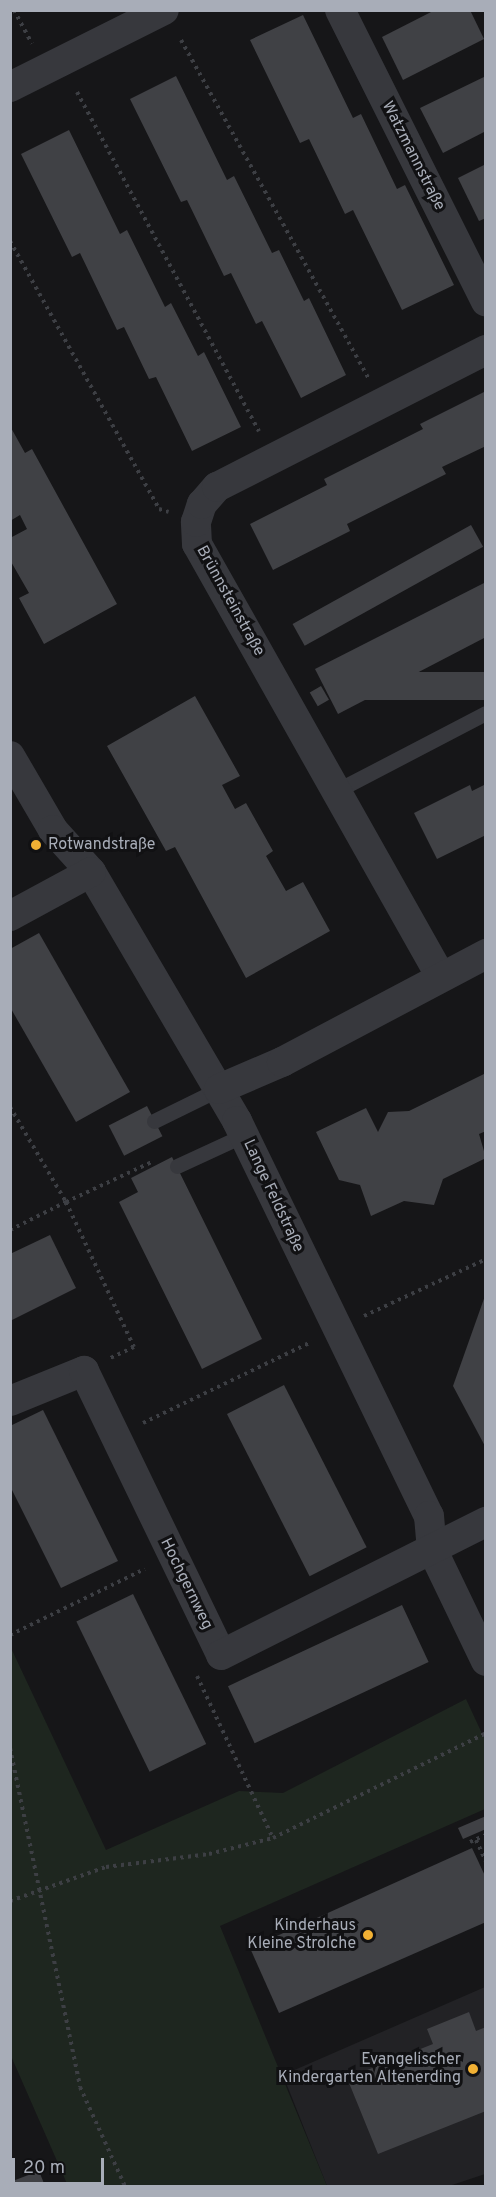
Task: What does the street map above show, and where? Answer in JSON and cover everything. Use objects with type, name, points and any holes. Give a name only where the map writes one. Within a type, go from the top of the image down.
[{"type":"street","points":[[10,87],[164,10]]},
{"type":"street","name":"Watzmannstraße","points":[[340,10],[486,301]]},
{"type":"street","name":"Brünnsteinstraße","points":[[441,977],[197,544],[196,522],[201,504],[217,487],[486,350]]},
{"type":"street","name":"Lange Feldstraße","points":[[10,756],[53,830],[92,872],[244,1135],[336,1330],[429,1516],[432,1549],[486,1661]]},
{"type":"street","points":[[10,916],[92,872]]},
{"type":"street","points":[[219,1089],[282,1062],[486,954]]},
{"type":"street","points":[[10,1401],[84,1371]]},
{"type":"street","name":"Hochgernweg","points":[[84,1371],[220,1655]]},
{"type":"street","points":[[220,1655],[486,1522]]},
{"type":"lane","points":[[336,791],[486,713]]},
{"type":"lane","points":[[154,1121],[219,1089]]},
{"type":"lane","points":[[170,1162],[244,1135]]},
{"type":"path","points":[[14,10],[32,45]]},
{"type":"path","points":[[181,40],[370,382]]},
{"type":"path","points":[[77,92],[262,437]]},
{"type":"path","points":[[10,241],[159,509],[172,514]]},
{"type":"path","points":[[10,1107],[66,1202],[134,1347],[84,1371]]},
{"type":"path","points":[[10,1230],[66,1202],[170,1162]]},
{"type":"path","points":[[115,1436],[486,1259]]},
{"type":"path","points":[[10,1635],[125,1579]]},
{"type":"path","points":[[220,1655],[197,1675],[273,1838]]},
{"type":"path","points":[[10,1900],[106,1867],[209,1854],[273,1838],[486,1733]]},
{"type":"path","points":[[10,1748],[80,2087],[125,2187]]},
{"type":"path","points":[[470,1842],[486,1835]]},
{"type":"path","points":[[476,1840],[486,1861]]},
{"type":"shaded area","points":[[11,1648],[106,1850],[239,1791],[283,1793],[466,1699],[485,1740],[485,1809],[220,1926],[327,2186],[68,2186],[11,2056]]},
{"type":"shaded area","points":[[485,1987],[485,2174],[449,2186],[327,2186],[283,2075]]},
{"type":"building","points":[[435,10],[470,10],[484,39],[403,80],[382,37]]},
{"type":"building","points":[[303,15],[353,118],[361,114],[397,189],[405,185],[454,285],[402,310],[353,210],[345,214],[309,139],[300,143],[250,40]]},
{"type":"building","points":[[176,76],[227,180],[234,176],[272,253],[279,250],[304,301],[309,298],[346,375],[301,398],[262,321],[256,324],[231,273],[224,276],[187,200],[181,202],[130,99]]},
{"type":"building","points":[[486,76],[486,131],[443,153],[420,108]]},
{"type":"building","points":[[69,130],[120,234],[127,230],[165,307],[171,303],[198,356],[204,352],[241,427],[192,451],[156,377],[149,379],[124,327],[117,330],[80,253],[72,257],[21,154]]},
{"type":"building","points":[[486,164],[486,218],[479,221],[458,178]]},
{"type":"building","points":[[486,391],[486,446],[442,467],[446,474],[347,524],[350,531],[273,570],[250,524],[327,485],[324,479],[423,429],[420,424]]},
{"type":"building","points":[[10,426],[25,453],[32,449],[117,604],[44,644],[19,598],[29,593],[10,560],[10,538],[27,529],[20,515],[10,521]]},
{"type":"building","points":[[471,525],[483,547],[305,646],[293,624]]},
{"type":"building","points":[[486,582],[486,637],[338,714],[315,669]]},
{"type":"building","points":[[343,672],[486,672],[486,700],[343,700]]},
{"type":"building","points":[[321,686],[329,700],[318,706],[310,692]]},
{"type":"building","points":[[195,696],[240,776],[222,785],[235,809],[246,803],[273,851],[266,856],[286,891],[303,882],[330,931],[246,978],[175,847],[166,851],[107,746]]},
{"type":"building","points":[[486,784],[486,835],[437,859],[414,813],[470,785],[472,791]]},
{"type":"building","points":[[39,933],[130,1092],[76,1122],[10,1007],[10,949]]},
{"type":"building","points":[[486,1073],[486,1131],[479,1134],[486,1158],[443,1179],[434,1205],[404,1201],[371,1216],[360,1185],[339,1180],[316,1132],[366,1108],[378,1132],[388,1112],[409,1111]]},
{"type":"building","points":[[147,1106],[162,1136],[124,1156],[109,1126]]},
{"type":"building","points":[[172,1157],[262,1339],[202,1369],[119,1202],[138,1192],[131,1178]]},
{"type":"building","points":[[50,1235],[76,1288],[10,1321],[10,1254]]},
{"type":"building","points":[[486,1293],[486,1448],[453,1386]]},
{"type":"building","points":[[284,1385],[367,1547],[310,1576],[227,1414]]},
{"type":"building","points":[[43,1410],[118,1561],[61,1588],[10,1486],[10,1426]]},
{"type":"building","points":[[133,1594],[206,1744],[150,1772],[76,1622]]},
{"type":"building","points":[[402,1605],[429,1662],[255,1743],[228,1686]]},
{"type":"building","points":[[486,1816],[486,1829],[463,1839],[458,1828]]},
{"type":"building","name":"Kinderhaus Kleine Strolche","points":[[472,1848],[486,1878],[486,1922],[279,2013],[250,1948]]},
{"type":"building","points":[[469,2012],[476,2031],[486,2027],[486,2111],[378,2154],[347,2078],[433,2044],[427,2029]]},
{"type":"building","points":[[39,2171],[45,2186],[10,2186],[10,2182]]},
{"type":"place","name":"Rotwandstraße","points":[[36,845]]},
{"type":"place","name":"Kinderhaus Kleine Strolche","points":[[368,1935]]},
{"type":"place","name":"Evangelischer Kindergarten Altenerding","points":[[473,2069]]}]
